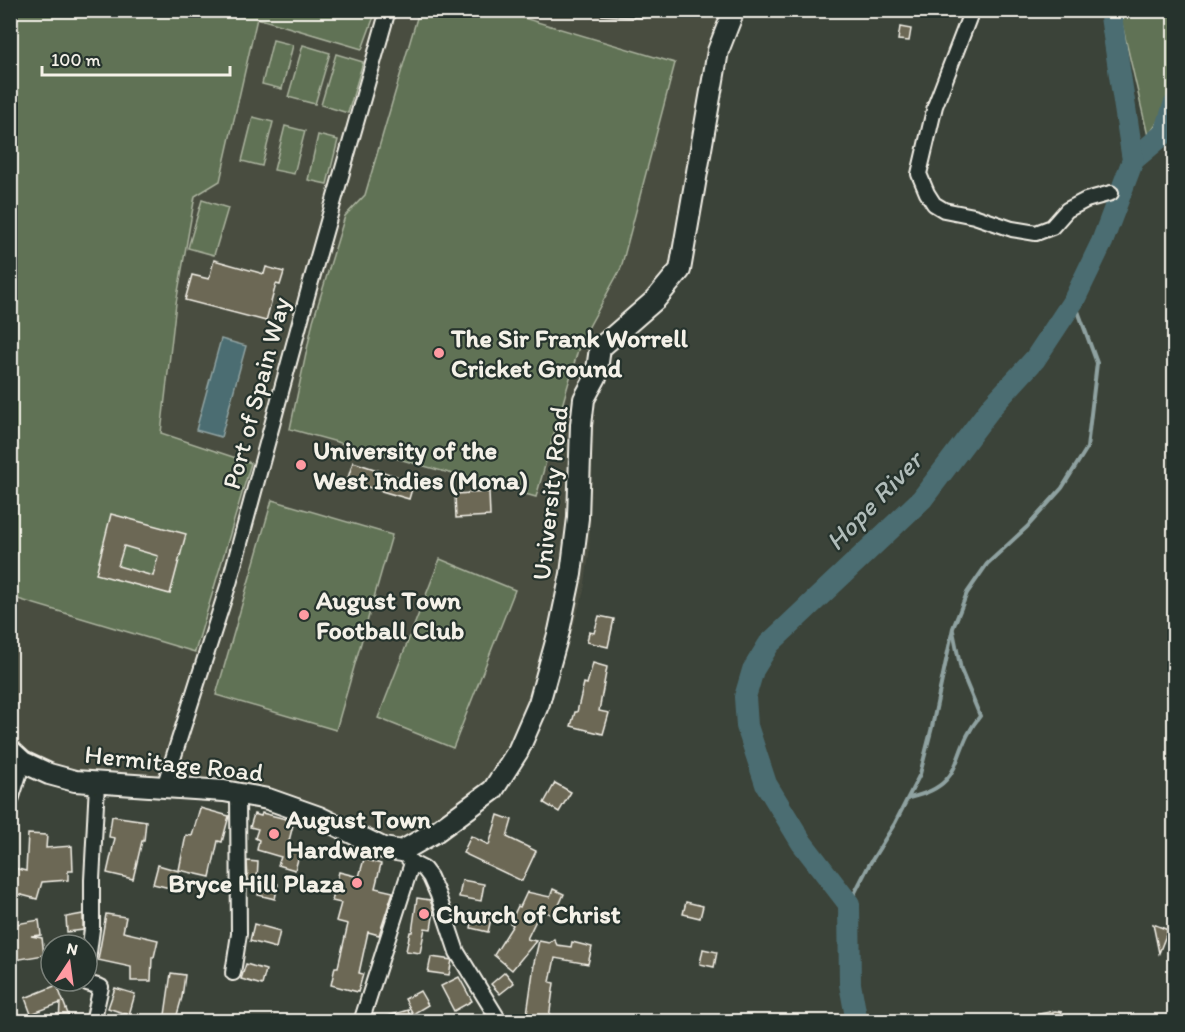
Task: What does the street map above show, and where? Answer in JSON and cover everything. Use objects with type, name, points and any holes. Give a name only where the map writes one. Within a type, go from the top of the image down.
[{"type":"street","name":"Port of Spain Way","points":[[164,787],[230,580],[388,10]]},
{"type":"street","name":"University Road","points":[[407,857],[437,831],[493,790],[518,751],[539,703],[572,574],[578,518],[584,399],[596,377],[600,348],[655,300],[680,270],[718,51],[734,10]]},
{"type":"street","points":[[972,10],[935,106],[919,174],[934,204],[944,210],[974,216],[1012,229],[1036,233],[1052,227],[1067,210],[1086,200],[1111,193]]},
{"type":"street","name":"Hermitage Road","points":[[17,756],[49,774],[75,781],[238,793],[268,799],[319,817],[407,857]]},
{"type":"street","points":[[10,803],[17,756]]},
{"type":"street","points":[[91,933],[97,784]]},
{"type":"street","points":[[233,973],[239,934],[238,793]]},
{"type":"street","points":[[361,1022],[407,857],[424,869],[430,877],[458,952],[500,1022]]},
{"type":"street","points":[[93,1022],[101,987],[99,986]]},
{"type":"lane","points":[[596,10],[643,13]]},
{"type":"shaded area","name":"University of the West Indies (Mona)","points":[[11,11],[737,11],[720,49],[690,252],[597,362],[589,555],[584,590],[564,659],[546,708],[516,752],[421,851],[243,802],[99,792],[18,751],[11,741]]},
{"type":"green space","points":[[10,11],[376,11],[362,49],[257,18],[220,181],[195,196],[176,303],[161,433],[251,463],[195,652],[11,597]]},
{"type":"green space","points":[[419,11],[500,11],[675,63],[621,268],[580,343],[536,497],[290,429],[313,321],[345,216],[365,195]]},
{"type":"green space","points":[[1119,11],[1174,11],[1174,73],[1165,112],[1148,136]]},
{"type":"green space","points":[[273,40],[293,45],[282,89],[262,84]]},
{"type":"green space","points":[[303,45],[330,53],[315,104],[288,97]]},
{"type":"green space","points":[[336,54],[363,62],[348,113],[321,105]]},
{"type":"green space","points":[[253,117],[273,122],[262,166],[242,161]]},
{"type":"green space","points":[[285,126],[305,131],[294,174],[274,170]]},
{"type":"green space","points":[[318,135],[338,140],[327,184],[308,180]]},
{"type":"green space","points":[[202,200],[228,208],[214,255],[188,248]]},
{"type":"green space","name":"August Town Football Club","points":[[272,500],[392,535],[336,730],[216,695]]},
{"type":"green space","points":[[440,559],[515,590],[453,748],[378,718]]},
{"type":"water","points":[[221,339],[246,346],[221,437],[196,430]]},
{"type":"building","points":[[900,27],[911,29],[909,41],[898,40]]},
{"type":"building","points":[[214,260],[264,274],[266,267],[284,272],[280,285],[276,284],[266,321],[185,300],[192,275],[209,279]]},
{"type":"building","points":[[353,462],[414,482],[409,499],[347,481]]},
{"type":"building","points":[[489,492],[490,516],[456,518],[455,494]]},
{"type":"building","points":[[111,514],[186,534],[170,594],[96,574]],"holes":[[[124,546],[158,556],[153,576],[118,566]]]},
{"type":"building","points":[[599,616],[614,619],[608,647],[587,642],[589,632],[594,633]]},
{"type":"building","points":[[593,663],[607,667],[599,711],[609,713],[603,734],[571,726],[584,683],[587,684]]},
{"type":"building","points":[[555,783],[571,792],[559,812],[544,803]]},
{"type":"building","points":[[200,808],[229,816],[222,842],[218,841],[210,877],[179,870],[186,835],[192,836]]},
{"type":"building","name":"August Town Hardware","points":[[262,813],[294,821],[287,849],[300,852],[295,870],[278,865],[281,857],[257,850],[259,840],[255,838],[258,829],[250,827],[254,814],[261,816]]},
{"type":"building","points":[[498,815],[512,820],[507,837],[536,851],[522,881],[463,853],[471,836],[489,845]]},
{"type":"building","points":[[112,816],[146,821],[144,841],[142,841],[133,879],[107,873],[115,838],[109,837]]},
{"type":"building","points":[[28,834],[47,835],[46,848],[72,846],[73,871],[68,871],[68,880],[42,882],[37,899],[10,892],[10,867],[26,871]]},
{"type":"building","points":[[364,859],[381,864],[375,888],[393,892],[379,935],[368,932],[359,973],[363,974],[358,992],[331,985],[335,967],[338,967],[348,924],[336,921],[341,903],[332,901],[339,872],[359,877]]},
{"type":"building","points":[[247,861],[258,862],[257,880],[248,880]]},
{"type":"building","points":[[158,865],[179,871],[174,889],[153,884]]},
{"type":"building","points":[[261,880],[278,884],[275,899],[258,895]]},
{"type":"building","points":[[462,880],[484,884],[481,901],[459,897]]},
{"type":"building","points":[[553,889],[564,894],[554,916],[541,910],[527,939],[536,941],[512,970],[494,955],[513,925],[510,923],[518,906],[520,907],[527,892],[550,897]]},
{"type":"building","points":[[417,898],[430,900],[434,911],[431,929],[425,928],[420,953],[406,951],[410,932],[412,932]]},
{"type":"building","points":[[686,902],[703,906],[700,918],[683,914]]},
{"type":"building","points":[[83,914],[83,930],[67,932],[66,917]]},
{"type":"building","points":[[106,914],[126,917],[123,932],[158,940],[154,957],[152,957],[151,981],[131,981],[131,967],[99,960]]},
{"type":"building","points":[[473,915],[491,919],[488,932],[471,928]]},
{"type":"building","points":[[39,920],[41,933],[31,936],[39,937],[39,956],[15,960],[10,925]]},
{"type":"building","points":[[254,924],[280,931],[276,948],[250,941]]},
{"type":"building","points":[[1153,924],[1168,930],[1159,953]]},
{"type":"building","points":[[554,939],[557,945],[571,947],[572,942],[592,947],[588,964],[555,958],[550,982],[554,983],[549,1018],[527,1014],[539,941],[549,943]]},
{"type":"building","points":[[703,949],[717,952],[714,967],[700,964]]},
{"type":"building","points":[[431,957],[452,960],[449,975],[428,972]]},
{"type":"building","points":[[246,964],[266,970],[262,985],[241,979]]},
{"type":"building","points":[[505,972],[514,983],[500,994],[491,984]]},
{"type":"building","points":[[171,973],[185,975],[182,997],[175,1022],[164,1022]]},
{"type":"building","points":[[459,977],[472,1001],[454,1011],[441,986]]},
{"type":"building","points":[[115,988],[135,994],[129,1015],[108,1008]]},
{"type":"building","points":[[420,991],[428,1005],[413,1014],[405,999]]},
{"type":"building","points":[[39,992],[60,993],[71,1022],[59,1022],[60,1003],[31,1014],[25,998]]},
{"type":"building","points":[[408,1010],[412,1022],[379,1022],[378,1019]]},
{"type":"building","points":[[1055,1011],[1062,1012],[1062,1022],[1029,1022],[1028,1016]]},
{"type":"waterway","name":"Hope River","points":[[857,1022],[850,984],[849,904],[802,843],[766,784],[747,726],[745,697],[753,670],[769,644],[922,499],[993,405],[1035,359],[1074,300],[1102,242],[1133,160],[1110,10]]},
{"type":"waterway","points":[[1133,160],[1165,133],[1174,105]]},
{"type":"waterway","points":[[849,904],[920,774],[953,628],[967,593],[987,564],[1027,527],[1062,488],[1087,448],[1097,363],[1074,300]]},
{"type":"waterway","points":[[909,798],[941,785],[949,776],[970,730],[980,716],[961,670],[953,631]]},
{"type":"place","name":"The Sir Frank Worrell Cricket Ground","points":[[439,353]]},
{"type":"place","name":"University of the West Indies (Mona)","points":[[301,465]]},
{"type":"place","name":"August Town Football Club","points":[[304,615]]},
{"type":"place","name":"August Town Hardware","points":[[274,834]]},
{"type":"place","name":"Bryce Hill Plaza","points":[[357,883]]},
{"type":"place","name":"Church of Christ","points":[[424,914]]}]
